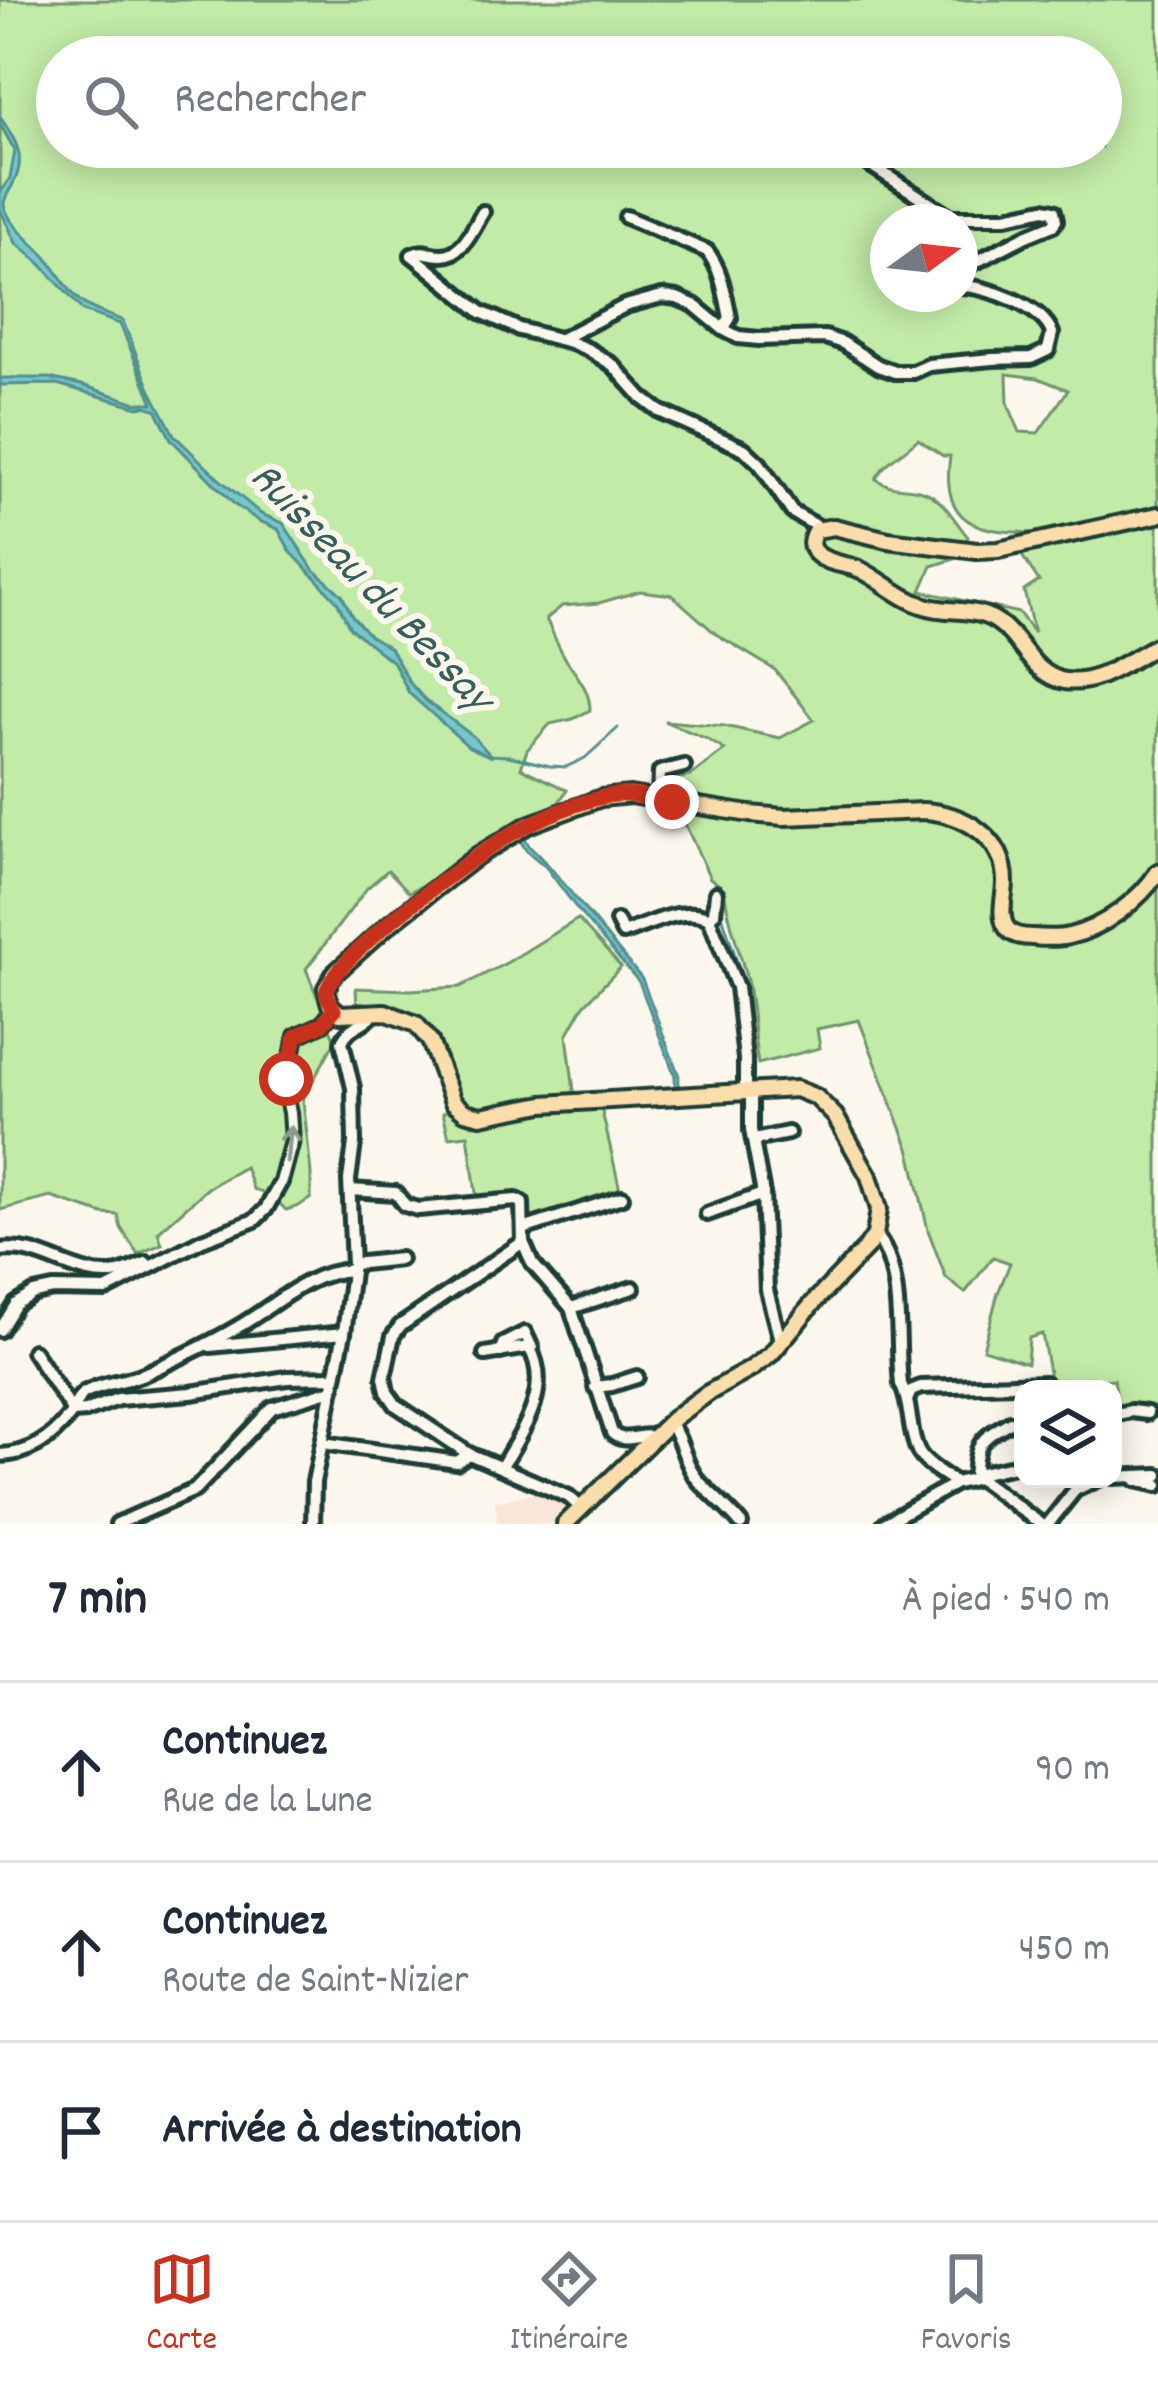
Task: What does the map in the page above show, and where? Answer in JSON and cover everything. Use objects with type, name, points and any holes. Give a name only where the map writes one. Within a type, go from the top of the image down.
[{"type":"main road","points":[[1158,515],[998,550],[887,540],[834,527],[820,528],[811,545],[816,553],[860,570],[922,606],[994,618],[1056,679],[1076,682],[1098,677],[1158,645]]},
{"type":"main road","points":[[565,1524],[669,1424],[781,1344],[867,1247],[879,1209],[874,1186],[835,1116],[816,1097],[796,1089],[543,1104],[490,1116],[473,1115],[458,1108],[449,1096],[434,1050],[423,1031],[409,1020],[394,1013],[349,1015],[334,1010],[326,993],[335,974],[387,926],[477,856],[528,825],[601,798],[630,795],[784,817],[923,811],[956,818],[988,838],[1001,857],[1004,923],[1022,937],[1060,938],[1092,928],[1132,901],[1158,872]]},
{"type":"street","points":[[875,168],[931,204]]},
{"type":"street","points":[[978,217],[1006,218],[1044,209],[1054,211],[1057,220],[978,261]]},
{"type":"street","points":[[483,212],[454,252],[444,255],[423,250],[412,255],[481,312],[539,336],[581,346],[621,372],[659,411],[744,449],[760,464],[792,512],[820,528]]},
{"type":"street","points":[[626,217],[712,256],[730,318],[723,329]]},
{"type":"street","points":[[561,339],[625,306],[662,296],[689,302],[723,329],[748,339],[825,337],[895,372],[992,358],[1031,358],[1048,350],[1052,332],[1044,318],[978,288]]},
{"type":"street","points":[[659,800],[660,772],[684,766]]},
{"type":"street","points":[[709,918],[716,893]]},
{"type":"street","points":[[616,921],[623,933],[673,916],[702,914],[709,918],[737,987],[751,1130],[764,1194],[767,1290],[781,1344]]},
{"type":"street","points":[[0,1330],[16,1304],[34,1293],[106,1291],[202,1240],[255,1220],[281,1182],[292,1142],[285,1091],[296,1036],[322,1024],[334,1010]]},
{"type":"street","points":[[313,1524],[314,1482],[353,1267],[353,1088],[341,1042],[349,1030],[375,1012]]},
{"type":"street","points":[[754,1140],[788,1132]]},
{"type":"street","points":[[350,1190],[396,1193],[406,1205],[418,1209],[516,1200],[523,1206],[523,1236],[532,1263],[571,1308],[612,1433],[618,1439],[656,1437]]},
{"type":"street","points":[[707,1214],[764,1194]]},
{"type":"street","points":[[581,1508],[569,1497],[469,1454],[396,1405],[384,1377],[393,1336],[400,1326],[523,1236],[622,1197]]},
{"type":"street","points":[[874,1235],[887,1254],[894,1283],[901,1384],[918,1451],[956,1483]]},
{"type":"street","points":[[0,1250],[31,1250],[102,1274],[156,1263]]},
{"type":"street","points":[[0,1455],[18,1454],[40,1444],[73,1412],[82,1394],[136,1378],[201,1347],[313,1278],[400,1259]]},
{"type":"street","points":[[571,1308],[633,1288]]},
{"type":"street","points":[[201,1347],[344,1333]]},
{"type":"street","points":[[485,1354],[532,1348],[537,1367],[530,1420],[502,1466]]},
{"type":"street","points":[[33,1351],[73,1412]]},
{"type":"street","points":[[595,1387],[637,1377]]},
{"type":"street","points":[[73,1412],[118,1399],[287,1378],[333,1384]]},
{"type":"street","points":[[121,1524],[195,1490],[272,1408],[333,1384]]},
{"type":"street","points":[[908,1398],[916,1388],[1014,1384]]},
{"type":"street","points":[[1122,1412],[1147,1412]]},
{"type":"street","points":[[976,1478],[978,1444],[1010,1422]]},
{"type":"street","points":[[669,1424],[698,1479],[734,1522]]},
{"type":"street","points":[[323,1443],[457,1462],[469,1454]]},
{"type":"street","points":[[884,1524],[956,1483],[1014,1466]]},
{"type":"street","points":[[1122,1477],[1158,1475]]},
{"type":"street","points":[[976,1478],[1044,1524],[1080,1488]]},
{"type":"street","points":[[1133,1478],[1158,1486]]},
{"type":"shaded area","points":[[548,1489],[571,1510],[556,1524],[497,1524],[495,1500]]},
{"type":"green space","points":[[0,0],[1158,0],[1158,1418],[1144,1409],[1122,1410],[1122,1380],[1050,1380],[1042,1334],[1029,1338],[1027,1363],[983,1349],[1010,1263],[993,1257],[965,1293],[946,1278],[928,1230],[910,1151],[859,1020],[817,1029],[820,1048],[758,1064],[748,985],[724,889],[710,878],[665,781],[690,776],[725,750],[664,721],[724,726],[780,738],[814,720],[775,670],[716,634],[672,595],[640,591],[599,603],[562,606],[546,619],[584,688],[590,710],[550,724],[527,750],[521,768],[567,790],[559,802],[507,830],[431,885],[409,892],[388,870],[367,888],[306,969],[335,1041],[303,1099],[311,1198],[286,1210],[274,1198],[253,1189],[245,1167],[208,1188],[158,1232],[162,1244],[138,1254],[118,1215],[51,1197],[0,1210]],"holes":[[[1007,374],[1038,378],[1068,390],[1038,433],[1020,432],[1008,404]],[[918,439],[950,456],[949,483],[962,516],[991,529],[1053,534],[1019,551],[1039,581],[1024,591],[1034,633],[1019,613],[921,591],[932,566],[955,559],[968,537],[932,496],[876,479]]]},
{"type":"green space","points":[[578,919],[621,967],[584,1005],[567,1035],[574,1091],[601,1107],[620,1190],[528,1222],[526,1197],[477,1200],[468,1135],[449,1137],[443,1113],[455,1111],[413,1017],[396,1009],[357,1007],[356,988],[460,987]]},
{"type":"water","points":[[0,117],[19,158],[17,176],[4,202],[6,211],[80,301],[123,321],[174,435],[261,514],[283,523],[313,569],[342,595],[369,635],[390,648],[426,701],[473,736],[492,757],[469,747],[409,693],[394,663],[350,628],[337,601],[291,552],[278,529],[235,505],[171,439],[156,409],[57,384],[0,385],[0,378],[49,378],[137,403],[153,403],[120,324],[83,311],[16,243],[0,209],[0,193],[10,178],[15,151]]},
{"type":"water","points":[[521,833],[642,979],[679,1076],[678,1091],[639,982],[546,867],[526,850],[517,835]]},
{"type":"waterway","points":[[488,755],[566,767],[585,758],[618,728]]},
{"type":"waterway","points":[[721,912],[744,983],[753,1065]]},
{"type":"route","points":[[286,1079],[296,1036],[322,1024],[334,1010],[326,998],[329,981],[387,926],[458,870],[528,825],[601,798],[630,795],[672,802]]},
{"type":"water label","name":"Ruisseau du Bessay","points":[[369,589]]}]
